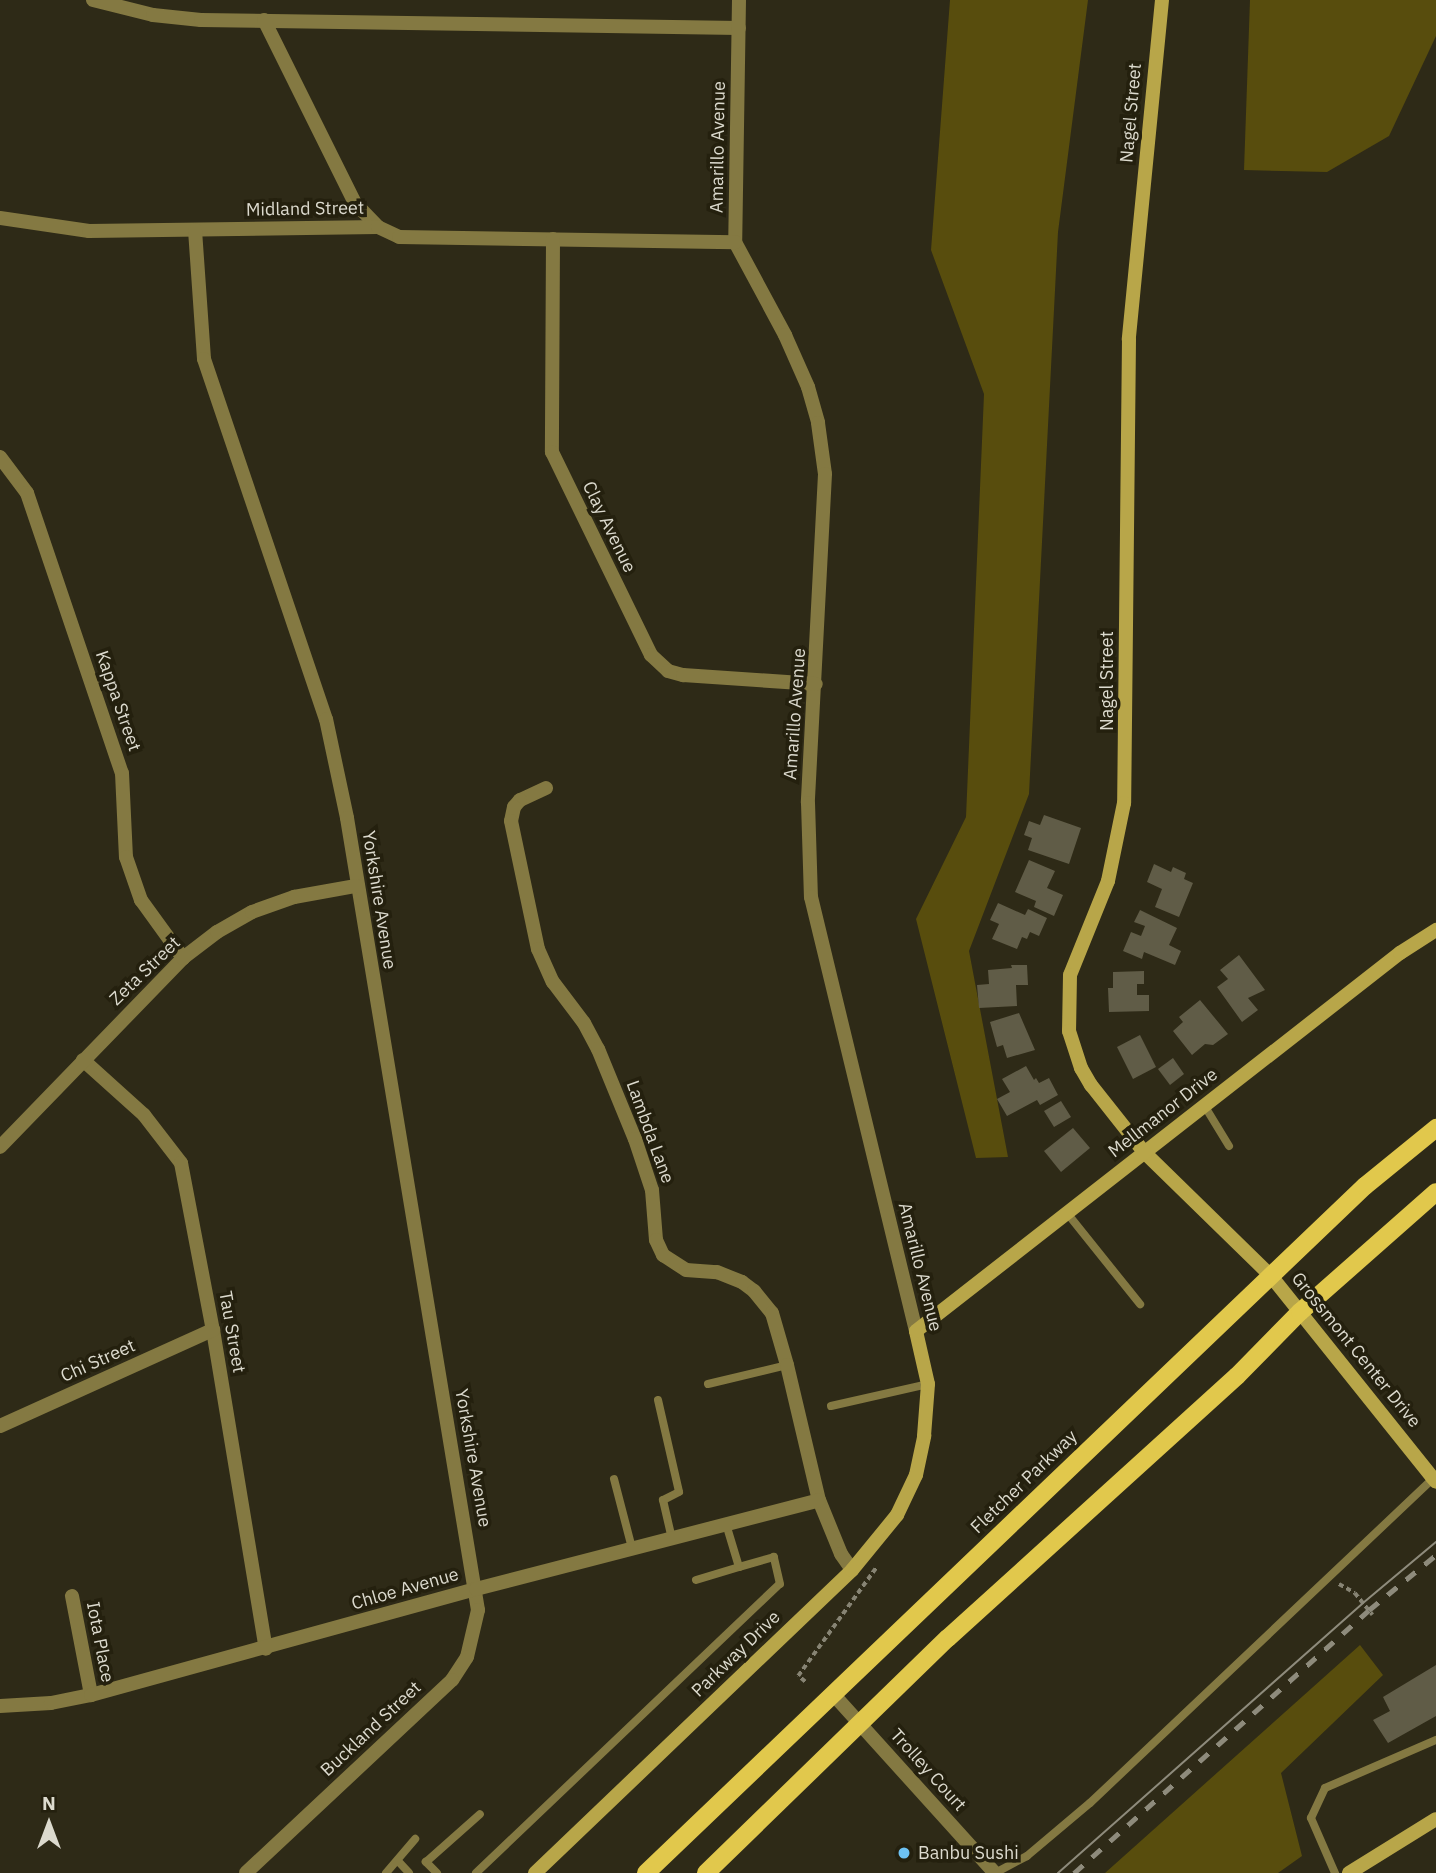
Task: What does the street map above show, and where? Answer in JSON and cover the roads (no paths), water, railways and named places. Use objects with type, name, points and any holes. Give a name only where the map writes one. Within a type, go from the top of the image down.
[{"type":"main road","name":"Fletcher Parkway","points":[[646,1873],[1365,1186],[1436,1128]]},
{"type":"main road","points":[[706,1873],[948,1638],[1237,1376],[1300,1312],[1436,1192]]},
{"type":"street","points":[[93,0],[168,17],[739,28]]},
{"type":"street","name":"Amarillo Avenue","points":[[739,0],[736,242],[800,367],[810,394],[823,448],[826,500],[808,803],[811,897],[928,1384],[924,1436]]},
{"type":"street","name":"Nagel Street","points":[[1162,0],[1129,340],[1124,803],[1108,881],[1074,957],[1067,993],[1069,1031],[1081,1068],[1091,1085],[1144,1152],[1271,1276]]},
{"type":"street","points":[[264,20],[355,203],[378,227]]},
{"type":"street","name":"Midland Street","points":[[0,218],[89,231],[378,227],[399,237],[736,242]]},
{"type":"street","name":"Yorkshire Avenue","points":[[195,230],[204,359],[327,719],[347,817],[356,886],[476,1589]]},
{"type":"street","name":"Clay Avenue","points":[[553,239],[552,452],[651,655],[668,671],[683,675],[816,684]]},
{"type":"street","name":"Kappa Street","points":[[0,457],[27,493],[122,774],[126,857],[141,900],[183,958]]},
{"type":"street","name":"Lambda Lane","points":[[546,788],[520,800],[514,807],[511,821],[538,949],[553,982],[584,1023],[598,1049],[635,1139],[652,1190],[655,1233],[659,1248],[677,1267],[718,1272],[754,1291],[772,1313],[787,1365],[818,1500],[841,1553],[852,1570]]},
{"type":"street","name":"Zeta Street","points":[[0,1147],[183,958],[216,932],[252,912],[294,897],[356,886]]},
{"type":"street","name":"Mellmanor Drive","points":[[916,1331],[1400,953],[1436,930]]},
{"type":"street","name":"Tau Street","points":[[83,1060],[144,1115],[181,1163],[213,1330],[266,1649]]},
{"type":"street","name":"Grossmont Center Drive","points":[[1271,1276],[1436,1479]]},
{"type":"street","name":"Chi Street","points":[[0,1426],[213,1330]]},
{"type":"street","name":"Parkway Drive","points":[[535,1873],[871,1551],[897,1515],[916,1475],[924,1436]]},
{"type":"street","name":"Chloe Avenue","points":[[0,1706],[51,1703],[90,1695],[266,1649],[476,1589],[818,1500]]},
{"type":"street","name":"Buckland Street","points":[[246,1873],[452,1680],[467,1657],[478,1610],[476,1589]]},
{"type":"street","name":"Iota Place","points":[[72,1597],[90,1695]]},
{"type":"street","name":"Trolley Court","points":[[833,1694],[995,1873]]},
{"type":"street","points":[[1349,1873],[1436,1819]]},
{"type":"lane","points":[[1204,1105],[1228,1146]]},
{"type":"lane","points":[[1067,1213],[1140,1304]]},
{"type":"lane","points":[[708,1384],[787,1365]]},
{"type":"lane","points":[[831,1406],[928,1384]]},
{"type":"lane","points":[[658,1400],[678,1492],[663,1500],[672,1538]]},
{"type":"lane","points":[[614,1479],[632,1548]]},
{"type":"lane","points":[[995,1873],[1027,1856],[1090,1803],[1436,1479]]},
{"type":"lane","points":[[726,1524],[739,1567]]},
{"type":"lane","points":[[476,1873],[780,1584],[774,1557],[696,1580]]},
{"type":"lane","points":[[1335,1873],[1311,1818],[1325,1788],[1436,1740]]},
{"type":"lane","points":[[437,1873],[426,1862],[480,1814]]},
{"type":"lane","points":[[386,1873],[415,1839]]},
{"type":"lane","points":[[398,1861],[409,1873]]},
{"type":"tram line","points":[[1058,1873],[1363,1603],[1436,1542]]},
{"type":"railway","points":[[1074,1873],[1369,1610],[1436,1555]]},
{"type":"place","name":"Banbu Sushi","points":[[904,1853]]}]
